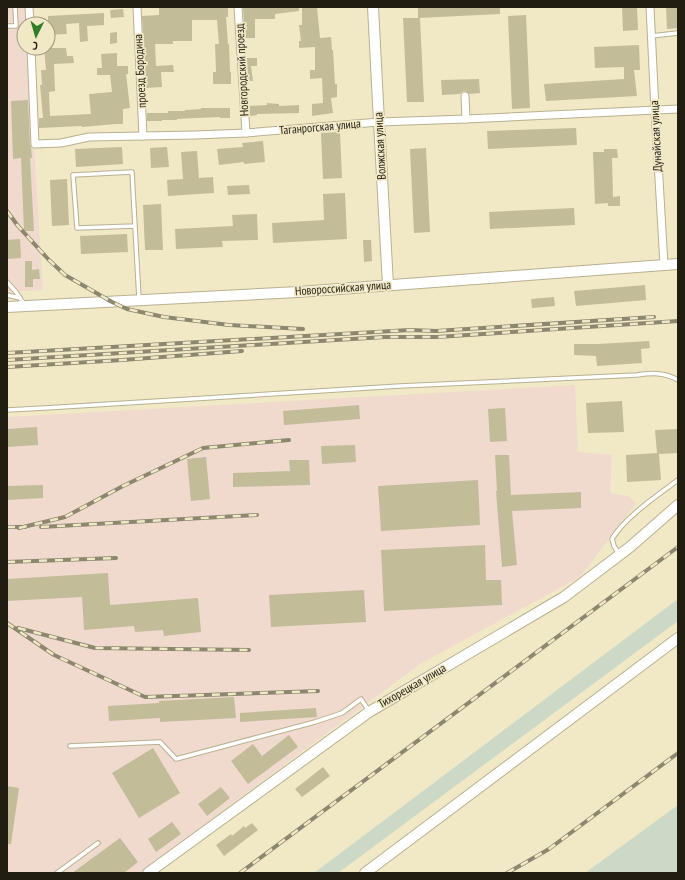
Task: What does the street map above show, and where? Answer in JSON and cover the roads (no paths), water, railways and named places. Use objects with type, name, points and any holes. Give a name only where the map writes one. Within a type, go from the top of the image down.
[{"type":"street","name":"проезд Бородина","points":[[137,7],[143,136]]},
{"type":"street","name":"Новгородский проезд","points":[[238,7],[246,133]]},
{"type":"street","name":"Волжская улица","points":[[373,7],[388,285]]},
{"type":"street","name":"Дунайская улица","points":[[650,7],[654,110],[664,265]]},
{"type":"street","name":"Таганрогская улица","points":[[31,56],[36,144],[61,143],[89,136],[246,133],[379,122],[678,109]]},
{"type":"street","points":[[465,96],[466,119]]},
{"type":"street","name":"Новороссийская улица","points":[[7,307],[23,302],[139,300],[290,292],[678,264]]},
{"type":"street","name":"Тихорецкая улица","points":[[148,873],[369,712],[564,597],[619,555],[678,505]]},
{"type":"street","points":[[365,873],[678,638]]},
{"type":"lane","points":[[7,26],[16,26],[15,7]]},
{"type":"lane","points":[[651,36],[678,33]]},
{"type":"lane","points":[[135,226],[76,228],[73,175],[132,172],[135,226],[139,300]]},
{"type":"lane","points":[[7,282],[23,302]]},
{"type":"lane","points":[[7,295],[23,302]]},
{"type":"lane","points":[[7,410],[60,408],[400,386],[654,373],[671,376],[678,380]]},
{"type":"lane","points":[[619,555],[612,539],[621,526],[678,480]]},
{"type":"lane","points":[[70,746],[160,742],[176,759],[315,722],[342,713],[361,699],[369,712]]},
{"type":"lane","points":[[57,873],[98,843]]},
{"type":"railway","points":[[7,211],[18,226],[65,275],[127,309],[164,317],[229,325],[303,329]]},
{"type":"railway","points":[[7,353],[410,330],[436,331],[654,317]]},
{"type":"railway","points":[[7,360],[385,337],[437,337],[678,321]]},
{"type":"railway","points":[[7,367],[242,351]]},
{"type":"railway","points":[[19,528],[65,517],[123,486],[203,448],[289,440]]},
{"type":"railway","points":[[41,527],[257,515]]},
{"type":"railway","points":[[7,527],[25,527]]},
{"type":"railway","points":[[240,873],[678,547]]},
{"type":"railway","points":[[7,562],[116,558]]},
{"type":"railway","points":[[7,623],[54,655],[145,697],[318,691]]},
{"type":"railway","points":[[18,628],[95,648],[249,650]]},
{"type":"railway","points":[[507,873],[549,849],[678,753]]}]
